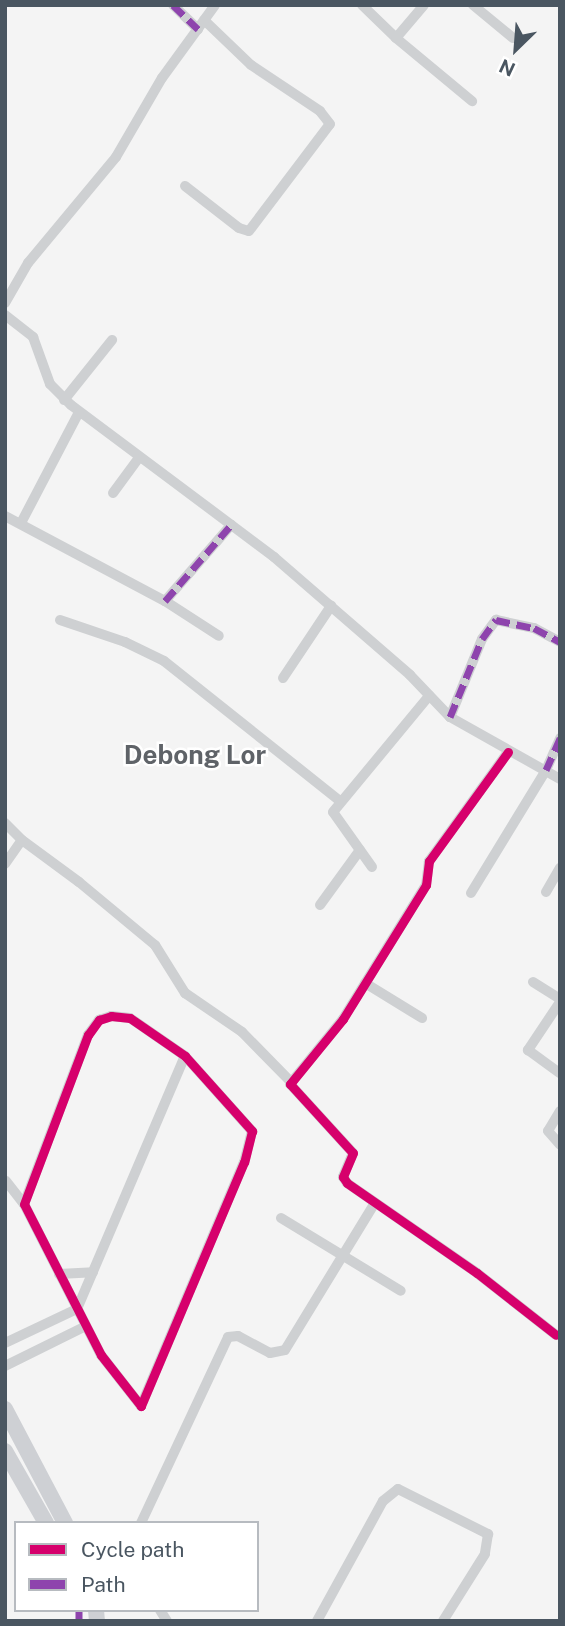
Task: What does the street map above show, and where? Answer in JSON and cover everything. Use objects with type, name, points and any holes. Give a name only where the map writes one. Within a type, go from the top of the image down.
[{"type":"street","points":[[173,5],[251,65],[320,111],[330,124],[249,231],[239,228],[185,186]]},
{"type":"street","points":[[5,303],[28,263],[116,157],[162,78],[215,5]]},
{"type":"street","points":[[362,5],[396,38],[472,101]]},
{"type":"street","points":[[396,38],[424,5]]},
{"type":"street","points":[[473,5],[513,38]]},
{"type":"street","points":[[5,315],[33,337],[50,384],[64,400],[138,459],[231,525],[331,606],[450,717],[560,779]]},
{"type":"street","points":[[64,400],[112,340]]},
{"type":"street","points":[[21,523],[79,412]]},
{"type":"street","points":[[113,494],[138,459]]},
{"type":"street","points":[[5,516],[165,601],[219,636]]},
{"type":"street","points":[[165,601],[231,525]]},
{"type":"street","points":[[284,678],[331,606]]},
{"type":"street","points":[[60,620],[125,642],[164,661],[340,801]]},
{"type":"street","points":[[450,717],[482,639],[496,620],[534,628],[560,642]]},
{"type":"street","points":[[372,867],[334,817],[340,801],[429,696]]},
{"type":"street","points":[[471,893],[546,770],[560,738]]},
{"type":"street","points":[[290,1081],[335,1030],[426,885],[429,861],[508,752]]},
{"type":"street","points":[[5,823],[22,840],[148,937],[175,970],[185,993],[242,1032],[290,1081],[351,1149],[354,1158],[344,1180],[374,1204],[477,1273],[556,1335]]},
{"type":"street","points":[[5,864],[22,840]]},
{"type":"street","points":[[320,905],[360,850]]},
{"type":"street","points":[[546,892],[560,869]]},
{"type":"street","points":[[533,982],[560,1001],[528,1050],[560,1073]]},
{"type":"street","points":[[365,983],[422,1018]]},
{"type":"street","points":[[6,1181],[24,1204],[86,1326],[133,1401],[145,1404],[251,1142],[249,1124],[185,1056],[130,1018],[99,1020],[88,1035],[24,1204]]},
{"type":"street","points":[[5,1343],[77,1309],[185,1056]]},
{"type":"street","points":[[560,1111],[548,1131],[560,1145]]},
{"type":"street","points":[[142,1521],[228,1337],[238,1336],[270,1353],[285,1350],[341,1254],[374,1204]]},
{"type":"street","points":[[281,1218],[401,1291]]},
{"type":"street","points":[[59,1274],[93,1272]]},
{"type":"street","points":[[5,1366],[86,1326]]},
{"type":"street","points":[[5,1409],[64,1521]]},
{"type":"street","points":[[5,1451],[45,1521]]},
{"type":"street","points":[[317,1621],[383,1501],[398,1489],[488,1534],[485,1554],[443,1621]]},
{"type":"marked path","points":[[173,5],[198,29]]},
{"type":"marked path","points":[[165,601],[231,525]]},
{"type":"marked path","points":[[450,717],[482,639],[496,620],[534,628],[560,642]]},
{"type":"marked path","points":[[546,770],[560,738]]},
{"type":"marked path","points":[[79,1612],[79,1621]]},
{"type":"cycle path","points":[[508,752],[429,861],[426,885],[343,1019],[290,1084],[353,1153],[343,1177],[347,1183],[477,1273],[556,1335]]},
{"type":"cycle path","points":[[111,1016],[130,1018],[185,1056],[252,1131],[244,1162],[141,1406],[101,1355],[24,1204],[88,1035],[99,1020],[111,1016]]},
{"type":"district","name":"Debong Lor","points":[[195,755]]}]
